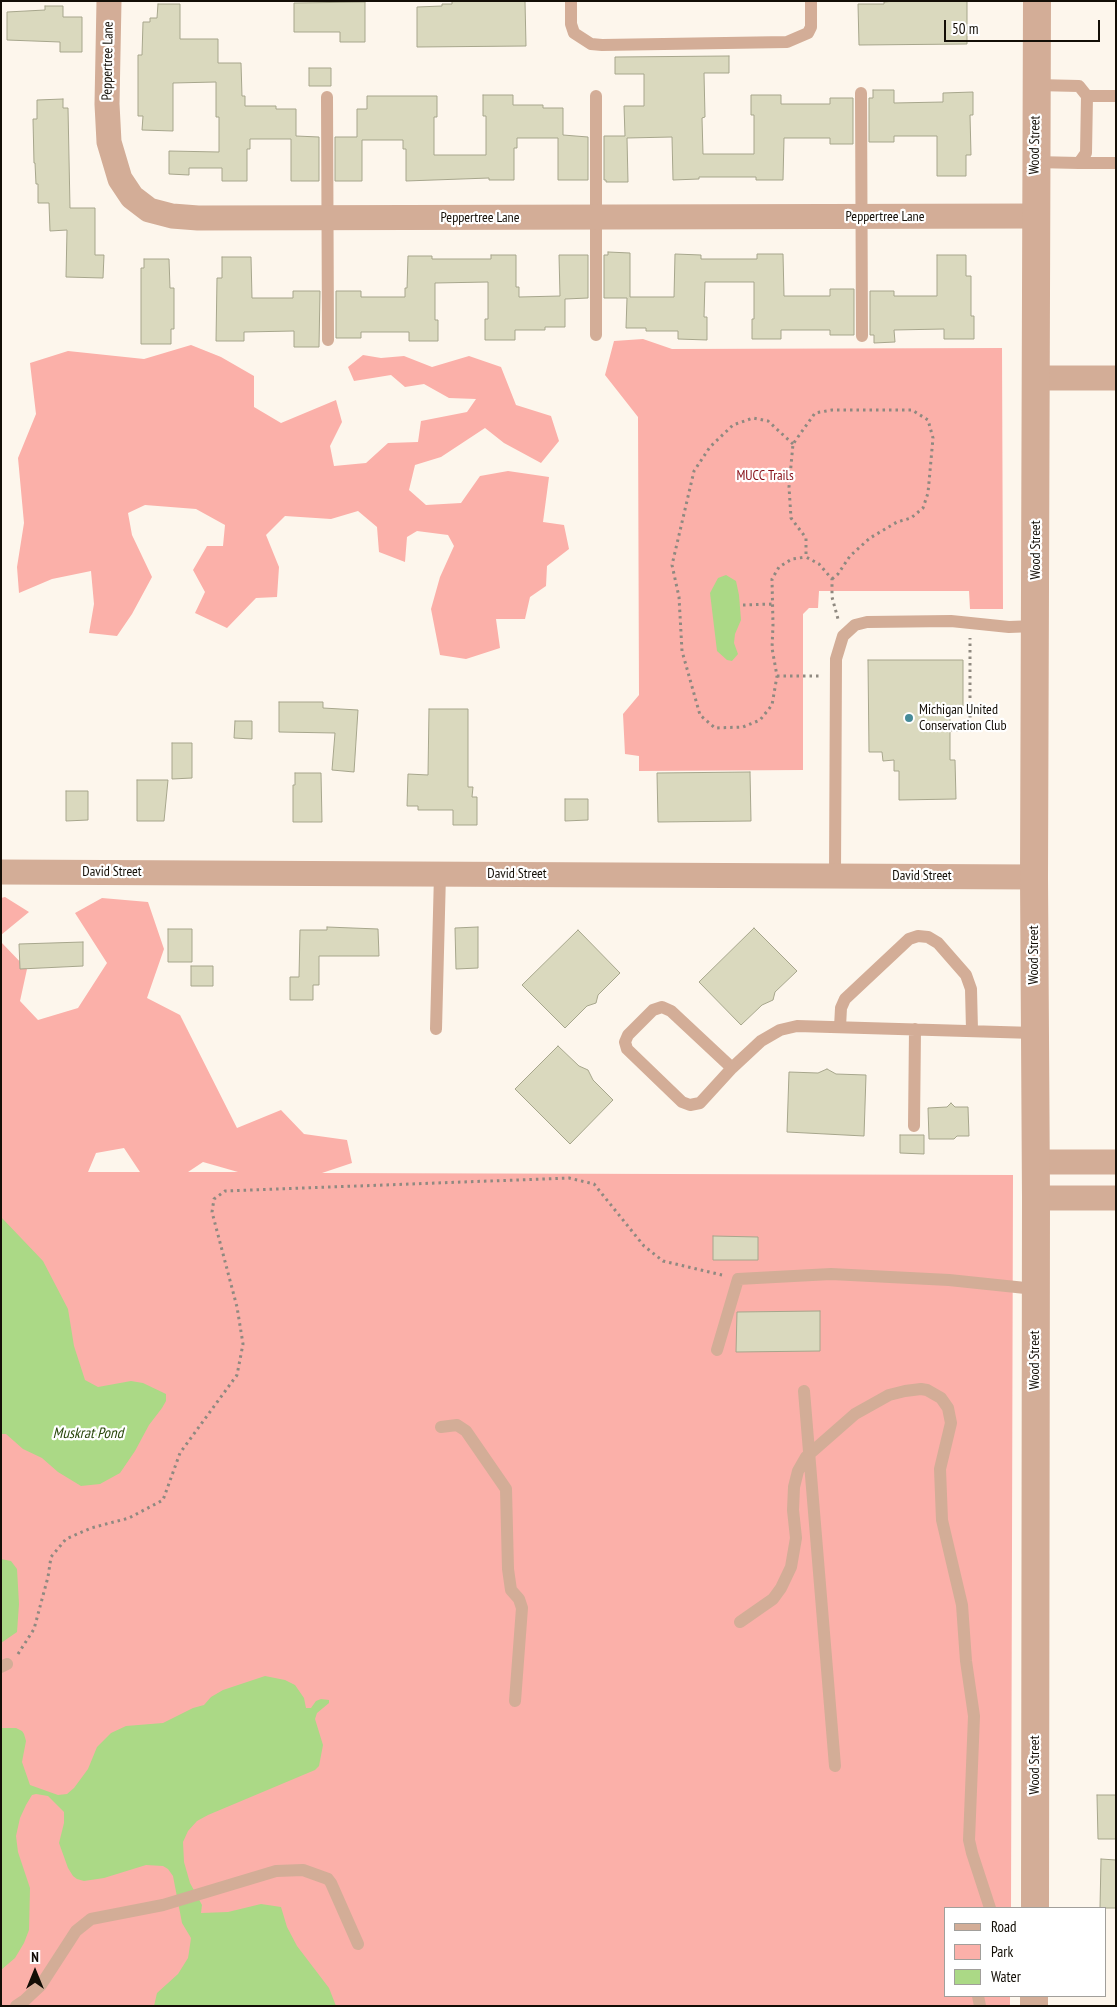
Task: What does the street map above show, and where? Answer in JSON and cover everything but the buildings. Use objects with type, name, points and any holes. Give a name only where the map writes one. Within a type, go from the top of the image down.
[{"type":"street","name":"Peppertree Lane","points":[[109,1],[107,104],[109,142],[120,178],[132,197],[149,210],[172,216],[198,218],[1035,216]]},
{"type":"street","name":"Wood Street","points":[[1035,1907],[1036,1198],[1034,877],[1037,1]]},
{"type":"street","points":[[1036,378],[1116,378]]},
{"type":"street","name":"David Street","points":[[1,872],[1034,877]]},
{"type":"street","points":[[1035,1162],[1116,1162]]},
{"type":"street","points":[[1036,1198],[1116,1198]]},
{"type":"lane","points":[[570,1],[571,24],[574,33],[591,44],[786,42],[808,33],[811,27],[811,1]]},
{"type":"lane","points":[[1036,84],[1079,86],[1087,96],[1086,154],[1078,163]]},
{"type":"lane","points":[[861,93],[862,336]]},
{"type":"lane","points":[[596,96],[596,334]]},
{"type":"lane","points":[[1087,96],[1116,96]]},
{"type":"lane","points":[[327,97],[328,340]]},
{"type":"lane","points":[[1035,162],[1116,163]]},
{"type":"lane","points":[[835,875],[836,659],[843,636],[855,625],[867,622],[970,623],[1009,627],[1035,626]]},
{"type":"lane","points":[[436,1029],[440,874]]},
{"type":"lane","points":[[840,1027],[841,1008],[844,999],[909,939],[918,936],[928,937],[938,943],[966,975],[971,989],[972,1030]]},
{"type":"lane","points":[[732,1068],[671,1011],[662,1008],[653,1010],[628,1035],[625,1042],[627,1049],[682,1102],[690,1105],[700,1103],[732,1068],[761,1041],[780,1030],[797,1026],[1034,1033]]},
{"type":"lane","points":[[914,1126],[915,1029]]},
{"type":"lane","points":[[717,1350],[738,1279],[831,1274],[949,1280],[1035,1289]]},
{"type":"lane","points":[[740,1622],[773,1599],[781,1588],[788,1572],[794,1556],[796,1538],[793,1510],[794,1487],[801,1464],[809,1454],[854,1414],[897,1392],[914,1389],[927,1390],[941,1398],[948,1408],[951,1423],[940,1469],[942,1520],[964,1615],[966,1661],[974,1716],[970,1847],[990,1907]]},
{"type":"lane","points":[[804,1391],[835,1766]]},
{"type":"lane","points":[[441,1427],[457,1425],[466,1431],[506,1489],[508,1569],[512,1590],[519,1599],[522,1608],[515,1701]]},
{"type":"lane","points":[[16,2006],[42,1985],[76,1931],[91,1919],[165,1904],[276,1871],[308,1871],[324,1877],[331,1883],[358,1944]]},
{"type":"path","points":[[806,557],[806,538],[791,518],[789,487],[793,444],[815,413],[832,410],[912,410],[928,420],[933,438],[928,493],[923,508],[912,518],[897,522],[870,538],[850,556],[838,574],[832,579]]},
{"type":"path","points":[[793,444],[768,421],[753,418],[733,425],[710,447],[694,471],[672,565],[679,597],[682,651],[700,715],[715,728],[743,727],[760,720],[772,705],[776,676],[772,648],[772,579],[779,567],[792,559],[806,557],[819,564],[832,579],[832,597],[843,636]]},
{"type":"path","points":[[743,605],[773,604]]},
{"type":"path","points":[[950,730],[970,730],[970,623]]},
{"type":"path","points":[[776,676],[836,676]]},
{"type":"path","points":[[4,1666],[22,1650],[34,1629],[48,1577],[51,1557],[66,1540],[91,1528],[129,1518],[163,1500],[180,1453],[238,1376],[243,1344],[238,1307],[212,1212],[214,1199],[225,1191],[569,1178],[594,1184],[644,1246],[663,1261],[738,1279]]},
{"type":"green space","name":"MUCC Trails","points":[[643,339],[672,349],[1002,348],[1003,609],[970,609],[969,591],[819,591],[818,608],[809,608],[803,614],[803,770],[639,771],[639,756],[625,754],[623,714],[639,695],[638,417],[605,375],[614,341]]},
{"type":"green space","points":[[191,345],[221,357],[254,376],[254,407],[281,423],[336,400],[342,422],[330,446],[334,466],[366,463],[388,443],[418,442],[421,421],[467,412],[476,399],[449,398],[424,384],[405,387],[391,375],[354,381],[348,367],[363,355],[381,358],[404,356],[432,367],[469,356],[501,367],[516,405],[551,416],[559,441],[541,463],[504,443],[485,428],[441,457],[415,465],[409,490],[426,505],[461,503],[480,476],[508,471],[549,477],[543,522],[564,525],[569,549],[547,566],[546,586],[530,597],[525,619],[496,619],[500,648],[466,659],[440,655],[431,609],[440,577],[454,546],[448,535],[417,531],[407,537],[405,562],[379,552],[377,527],[358,511],[331,519],[285,516],[266,535],[279,567],[277,597],[256,598],[227,628],[195,613],[205,592],[193,570],[207,546],[223,546],[225,525],[196,509],[145,505],[128,513],[132,535],[152,577],[132,614],[117,636],[89,633],[94,604],[91,571],[52,579],[19,593],[17,567],[24,523],[18,458],[36,414],[30,363],[68,351],[144,359]]},
{"type":"green space","points":[[5,897],[29,912],[1,935],[1,898]]},
{"type":"green space","points":[[102,898],[148,902],[164,949],[147,998],[180,1015],[237,1128],[281,1110],[304,1134],[347,1140],[352,1163],[322,1173],[1013,1175],[1011,1907],[944,1907],[944,1997],[1010,1997],[1010,2006],[1,2006],[1,942],[27,969],[20,1001],[38,1020],[78,1008],[107,963],[75,913]],"holes":[[[124,1148],[140,1172],[88,1172],[96,1153]],[[203,1162],[238,1172],[188,1172]]]},
{"type":"water","points":[[726,575],[736,581],[741,620],[735,634],[734,643],[738,654],[732,661],[727,660],[717,651],[710,593],[718,578]]},
{"type":"water","name":"Muskrat Pond","points":[[1,1217],[43,1261],[68,1309],[74,1346],[85,1380],[98,1387],[131,1381],[143,1383],[166,1394],[166,1401],[162,1408],[149,1425],[120,1473],[100,1484],[81,1486],[58,1472],[42,1458],[23,1449],[6,1434],[1,1434]]},
{"type":"water","points":[[1,1559],[11,1561],[17,1569],[19,1604],[17,1632],[1,1643]]},
{"type":"water","points":[[265,1676],[285,1680],[295,1685],[304,1698],[306,1708],[311,1708],[316,1701],[321,1699],[329,1700],[329,1703],[317,1713],[315,1719],[323,1745],[319,1766],[315,1770],[197,1821],[188,1831],[183,1842],[184,1862],[190,1883],[202,1905],[201,1913],[228,1912],[261,1904],[281,1907],[287,1927],[297,1946],[329,1988],[336,2006],[154,2006],[157,1993],[178,1974],[188,1958],[189,1952],[191,1938],[182,1923],[173,1876],[163,1866],[146,1865],[104,1878],[84,1881],[77,1879],[68,1868],[59,1843],[64,1823],[64,1812],[48,1796],[36,1794],[32,1795],[26,1805],[20,1818],[16,1836],[18,1852],[30,1888],[29,1930],[15,1958],[1,1970],[1,1728],[16,1728],[24,1734],[26,1741],[22,1762],[30,1785],[58,1795],[67,1794],[74,1788],[88,1769],[97,1747],[111,1733],[126,1726],[163,1723],[193,1708],[204,1705],[211,1697],[223,1690]]},
{"type":"place","name":"Michigan United Conservation Club","points":[[909,718]]}]
